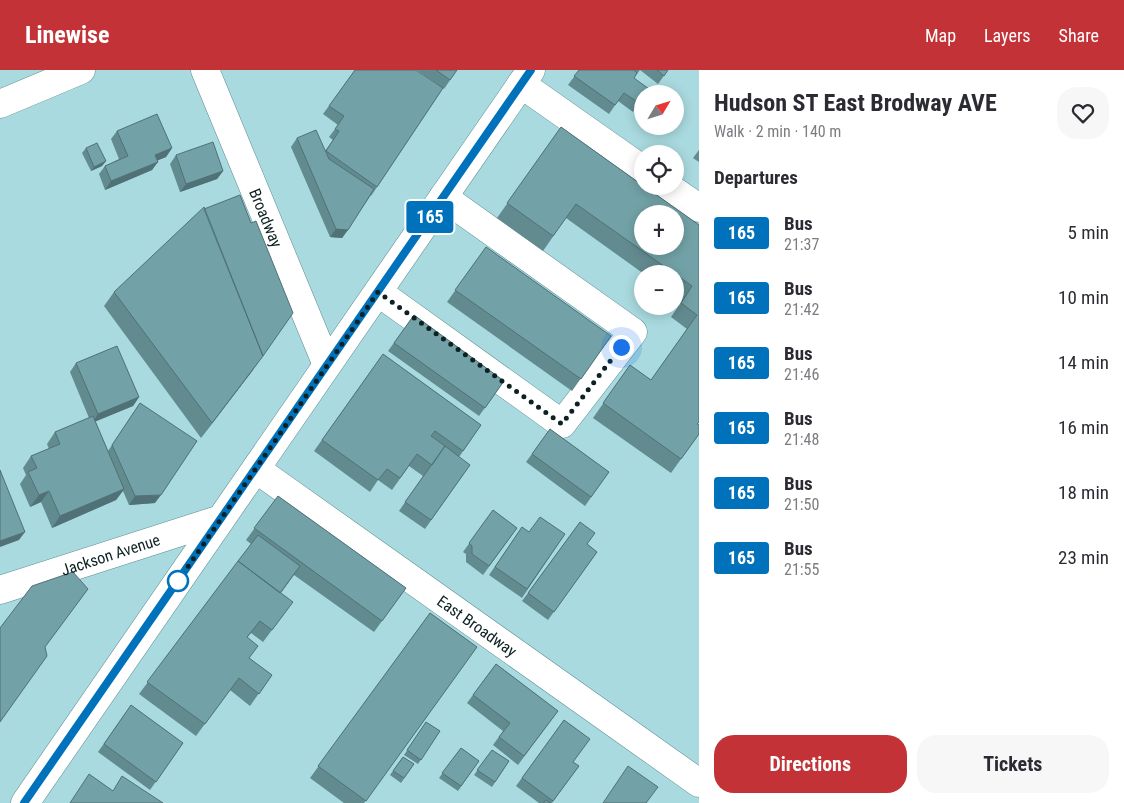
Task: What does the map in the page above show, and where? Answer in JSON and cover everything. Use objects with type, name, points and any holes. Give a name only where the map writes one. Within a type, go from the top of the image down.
[{"type":"street","points":[[0,104],[81,70]]},
{"type":"street","name":"Broadway","points":[[206,70],[327,365]]},
{"type":"street","points":[[24,803],[526,77],[634,163]]},
{"type":"street","points":[[680,195],[699,208]]},
{"type":"street","points":[[378,292],[562,424],[633,332],[443,197]]},
{"type":"street","name":"East Broadway","points":[[256,468],[699,783]]},
{"type":"street","name":"Jackson Avenue","points":[[0,590],[221,519]]},
{"type":"building","points":[[355,70],[416,70],[443,88],[377,187],[326,151],[339,131],[335,129],[344,116],[329,106]]},
{"type":"building","points":[[436,70],[457,70],[450,80]]},
{"type":"building","points":[[579,70],[634,70],[637,73],[634,78],[644,85],[634,85],[634,100],[624,93],[615,105],[574,76]]},
{"type":"building","points":[[657,70],[668,70],[664,76]]},
{"type":"building","points":[[157,114],[172,148],[155,155],[158,162],[111,181],[105,166],[128,156],[117,131]]},
{"type":"building","points":[[561,127],[634,179],[634,195],[657,195],[671,205],[634,205],[634,245],[576,204],[553,236],[507,203]]},
{"type":"building","points":[[316,130],[329,159],[374,189],[348,230],[336,229],[297,138]]},
{"type":"building","points":[[213,142],[223,171],[186,184],[176,155]]},
{"type":"building","points":[[97,143],[106,161],[94,167],[86,148]]},
{"type":"building","points":[[240,195],[251,223],[256,221],[293,313],[263,356],[204,209]]},
{"type":"building","points":[[204,207],[263,356],[212,423],[114,292]]},
{"type":"building","points":[[684,214],[699,225],[699,422],[697,424],[699,425],[699,434],[681,459],[603,403],[630,365],[651,380],[697,315],[684,305],[684,298],[692,286],[684,280],[684,265],[662,265],[648,255],[684,255]]},
{"type":"building","points":[[486,247],[611,336],[581,379],[455,290]]},
{"type":"building","points":[[414,315],[504,381],[485,408],[394,343]]},
{"type":"building","points":[[117,346],[139,397],[98,414],[76,363]]},
{"type":"building","points":[[383,354],[481,425],[463,451],[435,431],[431,436],[445,446],[432,465],[417,454],[400,478],[387,469],[378,480],[322,440]]},
{"type":"building","points":[[140,403],[197,441],[161,495],[135,496],[112,445]]},
{"type":"building","points":[[93,416],[124,489],[60,516],[49,491],[39,495],[28,472],[37,468],[31,456],[60,444],[55,432]]},
{"type":"building","points":[[550,429],[609,472],[591,497],[532,454]]},
{"type":"building","points":[[445,446],[470,465],[431,520],[405,502]]},
{"type":"building","points":[[0,470],[25,532],[0,541]]},
{"type":"building","points":[[278,496],[406,588],[382,621],[254,528]]},
{"type":"building","points":[[493,510],[517,528],[489,566],[472,554],[472,546],[469,543]]},
{"type":"building","points":[[540,517],[565,534],[527,589],[495,567],[522,527],[529,532]]},
{"type":"building","points":[[580,522],[595,533],[587,544],[597,552],[554,612],[528,593]]},
{"type":"building","points":[[258,535],[300,566],[280,593],[238,561]]},
{"type":"building","points":[[238,561],[293,602],[272,630],[260,621],[247,637],[258,646],[249,658],[272,675],[259,694],[239,678],[205,724],[147,682]]},
{"type":"building","points":[[73,572],[88,589],[45,647],[47,656],[0,722],[0,628],[32,586]]},
{"type":"building","points":[[430,613],[477,647],[366,801],[318,766]]},
{"type":"building","points":[[496,664],[558,711],[524,756],[499,737],[510,723],[473,695]]},
{"type":"building","points":[[131,705],[183,743],[156,782],[104,744]]},
{"type":"building","points":[[564,720],[590,739],[573,762],[579,766],[553,801],[522,778]]},
{"type":"building","points":[[426,722],[440,731],[421,760],[407,750]]},
{"type":"building","points":[[461,748],[479,761],[461,786],[442,773]]},
{"type":"building","points":[[492,750],[509,761],[495,782],[477,770]]},
{"type":"building","points":[[403,757],[414,764],[404,778],[393,771]]},
{"type":"building","points":[[628,766],[658,787],[646,803],[603,803]]},
{"type":"building","points":[[89,774],[113,791],[122,776],[163,803],[70,803]]},
{"type":"bus line","name":"165","points":[[24,803],[531,70]]},
{"type":"route","points":[[178,581],[378,292],[562,424],[621,347]]}]
